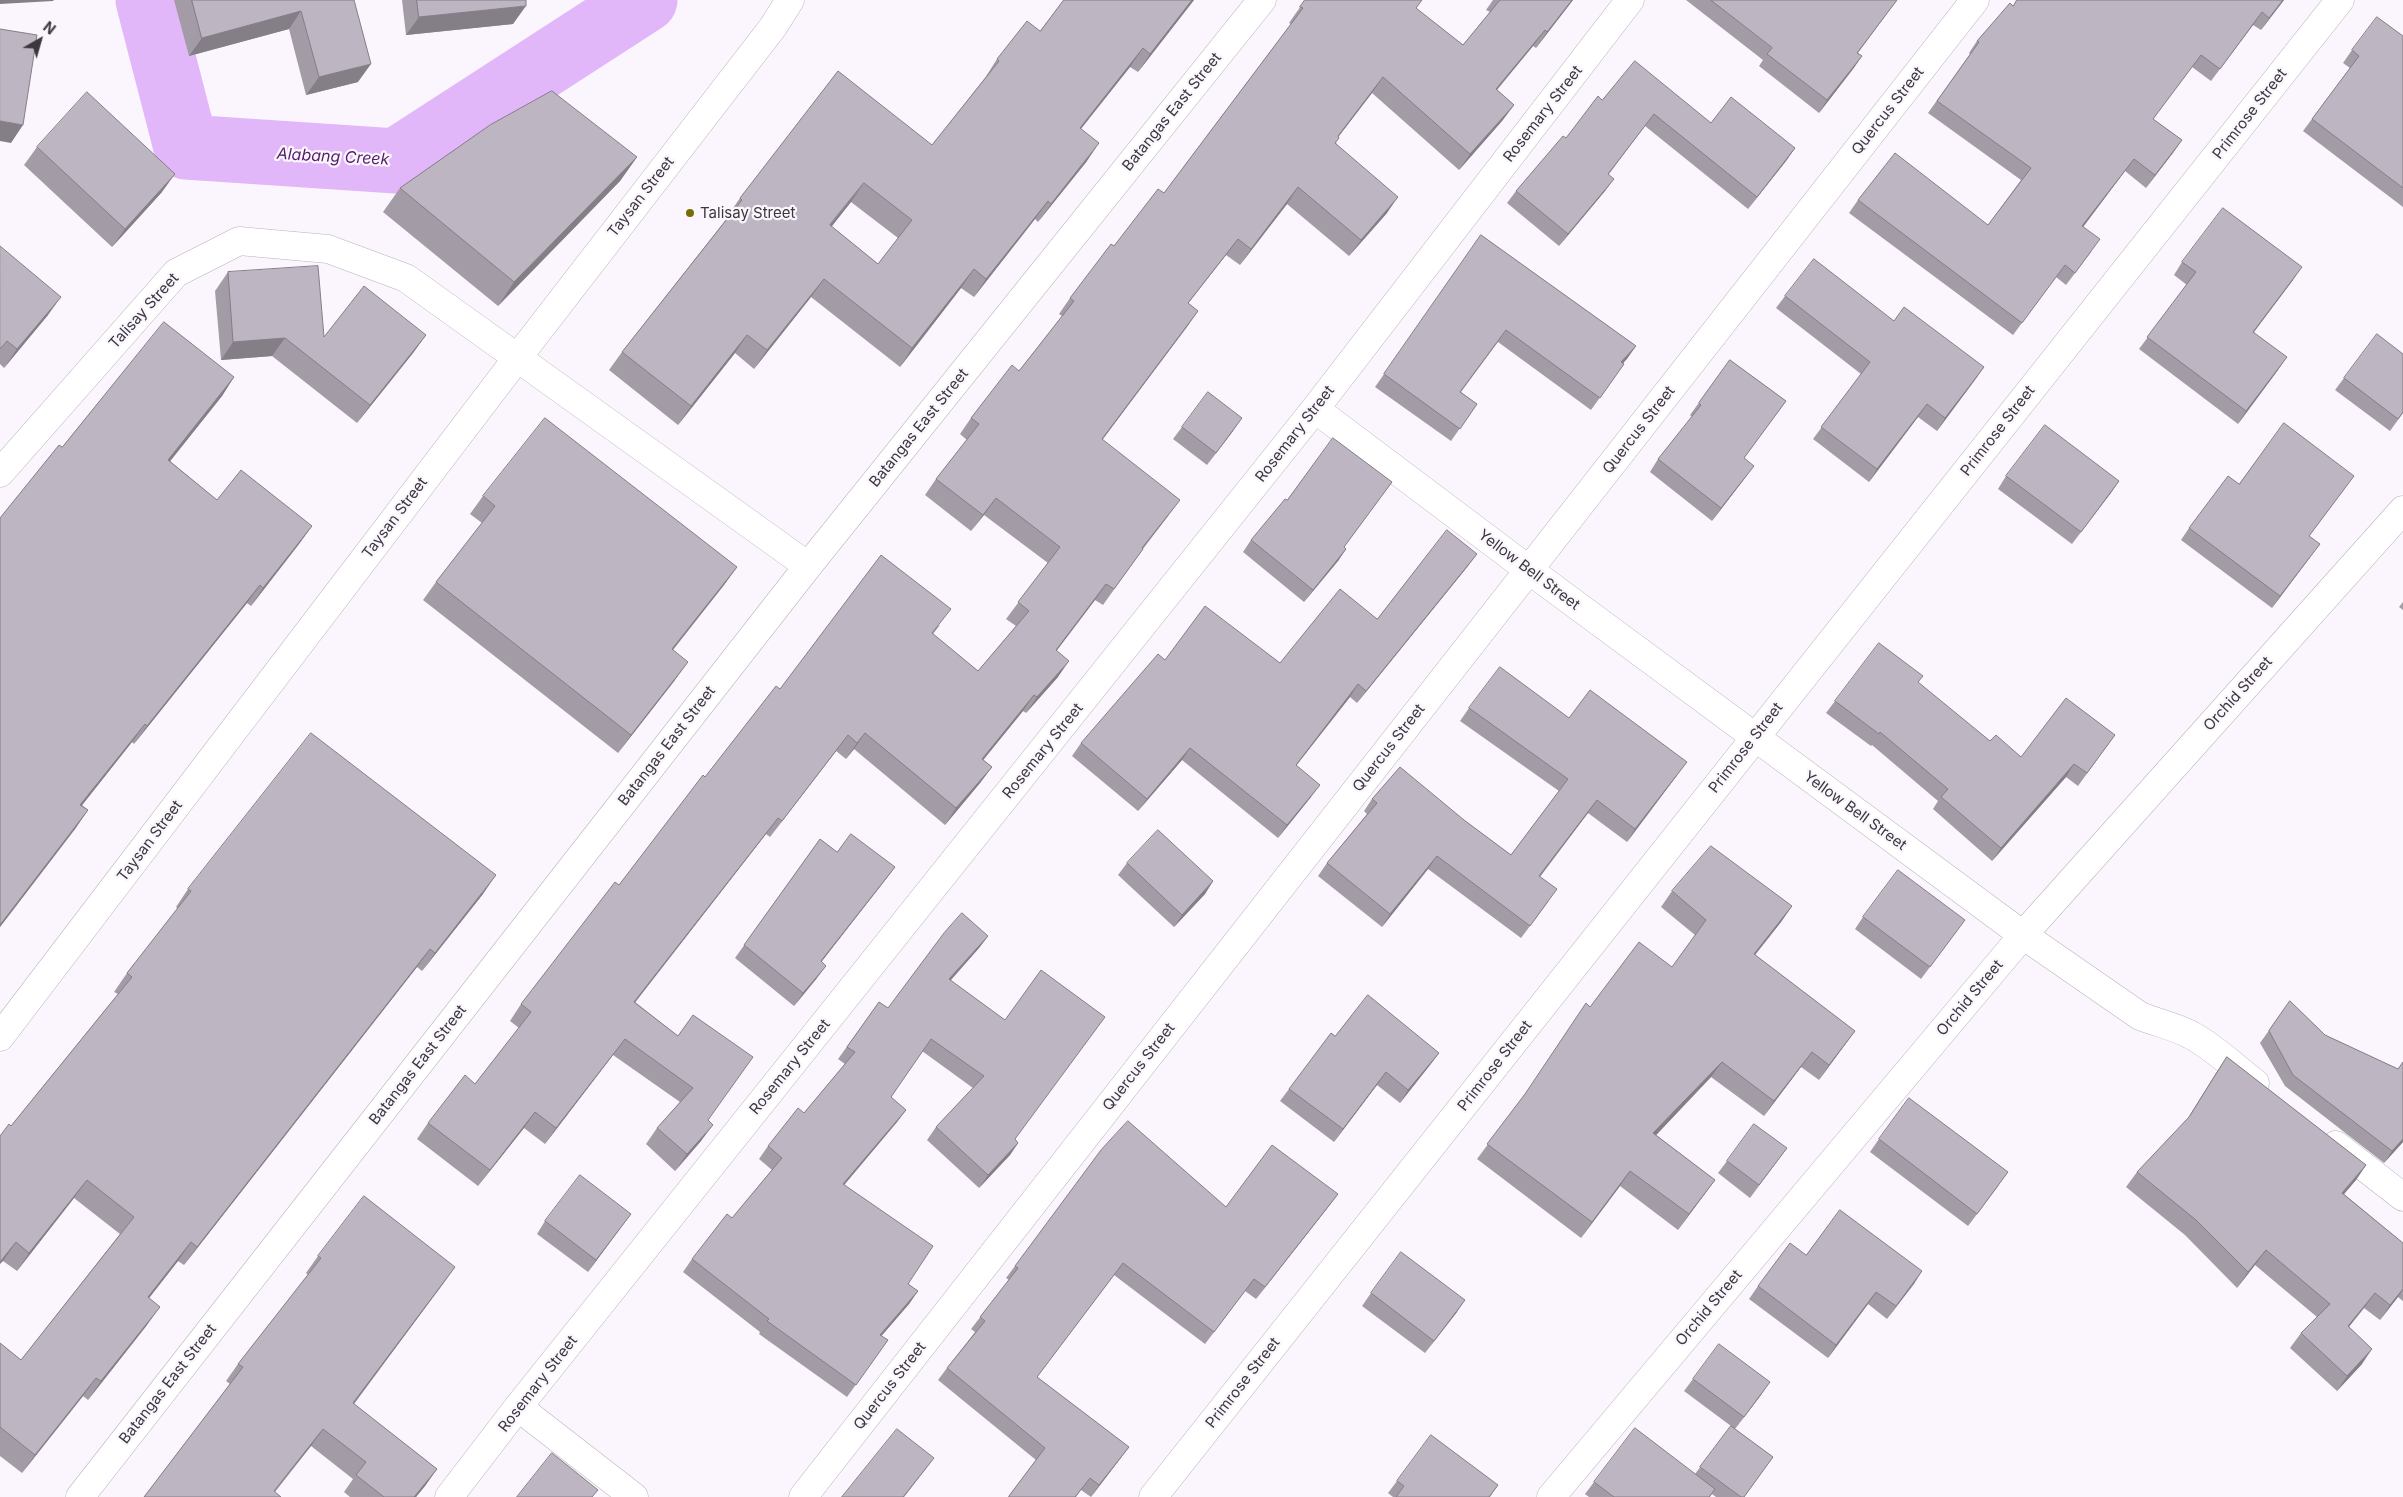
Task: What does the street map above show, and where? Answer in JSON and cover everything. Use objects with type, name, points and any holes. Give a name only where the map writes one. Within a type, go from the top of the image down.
[{"type":"street","name":"Taysan Street","points":[[0,1037],[518,357],[767,35],[790,0]]},
{"type":"street","name":"Batangas East Street","points":[[80,1497],[808,566],[1262,0]]},
{"type":"street","name":"Rosemary Street","points":[[450,1497],[518,1407],[1315,409],[1630,0]]},
{"type":"street","name":"Quercus Street","points":[[803,1497],[1975,0]]},
{"type":"street","name":"Primrose Street","points":[[1153,1497],[2340,0]]},
{"type":"street","name":"Talisay Street","points":[[0,474],[176,274],[239,241],[328,248],[406,278],[808,566]]},
{"type":"street","name":"Yellow Bell Street","points":[[1315,409],[1529,570],[2023,935],[2140,1016],[2156,1023],[2176,1027],[2194,1036],[2271,1096]]},
{"type":"street","name":"Orchid Street","points":[[1550,1497],[2023,935],[2403,510]]},
{"type":"street","points":[[2318,1131],[2403,1197]]},
{"type":"street","points":[[518,1407],[634,1497]]},
{"type":"building","points":[[192,0],[354,0],[371,64],[319,77],[301,11],[202,38]]},
{"type":"building","points":[[417,0],[526,0],[526,6],[419,17]]},
{"type":"building","points":[[1064,0],[1192,0],[1150,54],[1143,48],[1080,128],[1099,143],[1051,204],[1048,201],[986,279],[974,269],[912,348],[824,279],[767,350],[747,335],[691,406],[622,352],[742,200],[740,198],[838,71],[932,145],[999,61],[997,59],[1027,21],[1040,31]],"holes":[[[864,183],[912,220],[878,264],[830,225]]]},
{"type":"building","points":[[1305,0],[1422,0],[1416,8],[1463,45],[1500,0],[1572,0],[1547,32],[1545,30],[1496,89],[1514,105],[1470,154],[1383,77],[1338,136],[1339,138],[1335,143],[1398,197],[1361,240],[1298,187],[1251,249],[1238,239],[1188,303],[1198,311],[1102,439],[1180,500],[1142,548],[1114,589],[1106,584],[1056,650],[1069,661],[1037,697],[1034,695],[982,759],[992,767],[956,808],[865,733],[857,743],[848,735],[782,821],[778,818],[634,1002],[678,1036],[693,1015],[753,1057],[708,1120],[713,1125],[687,1154],[657,1128],[693,1088],[625,1039],[556,1128],[535,1112],[490,1170],[428,1123],[465,1075],[475,1084],[531,1012],[521,1004],[615,882],[619,885],[703,775],[705,777],[776,686],[780,689],[881,555],[951,609],[932,633],[978,671],[1029,611],[1018,602],[1060,547],[996,498],[983,515],[936,479],[979,424],[971,418],[1012,365],[1019,371],[1074,301],[1070,298],[1111,244],[1114,246],[1158,189],[1164,193],[1303,8],[1300,7]]},
{"type":"building","points":[[1711,0],[1897,0],[1857,53],[1862,56],[1827,100],[1767,54],[1772,48]]},
{"type":"building","points":[[2017,0],[2283,0],[2269,18],[2262,12],[2220,69],[2201,55],[2153,119],[2182,140],[2155,175],[2134,159],[2082,226],[2100,239],[2075,273],[2065,265],[2022,323],[1858,200],[1895,153],[1988,225],[2031,168],[1937,101],[1979,42],[1977,41],[2010,3],[2013,6]]},
{"type":"building","points":[[2377,17],[2403,36],[2403,188],[2312,119],[2359,56],[2352,50]]},
{"type":"building","points":[[0,29],[37,35],[23,125],[0,121]]},
{"type":"building","points":[[1635,61],[1711,123],[1731,97],[1795,148],[1757,197],[1654,114],[1608,174],[1614,179],[1568,234],[1516,191],[1563,136],[1566,138],[1598,96],[1602,100]]},
{"type":"building","points":[[552,91],[637,157],[514,282],[400,188],[490,125]]},
{"type":"building","points":[[87,92],[175,174],[125,229],[37,147]]},
{"type":"building","points":[[2223,208],[2302,267],[2253,332],[2287,357],[2246,411],[2147,337],[2196,272],[2182,262]]},
{"type":"building","points":[[1481,235],[1636,346],[1621,362],[1624,364],[1600,398],[1506,330],[1460,392],[1477,404],[1460,429],[1384,374]]},
{"type":"building","points":[[0,246],[61,297],[17,349],[7,341],[0,349]]},
{"type":"building","points":[[1814,259],[1894,321],[1904,307],[1984,367],[1945,418],[1927,404],[1877,469],[1821,427],[1870,362],[1785,296]]},
{"type":"building","points":[[318,266],[324,337],[364,286],[426,335],[370,405],[285,338],[233,342],[228,272]]},
{"type":"building","points":[[164,322],[234,377],[168,460],[217,500],[241,470],[312,526],[263,588],[260,585],[147,726],[145,724],[80,805],[88,810],[0,925],[0,518],[59,445],[62,447]]},
{"type":"building","points":[[2377,334],[2403,354],[2403,412],[2398,419],[2344,378]]},
{"type":"building","points":[[1730,360],[1786,401],[1744,458],[1754,466],[1721,508],[1658,459],[1701,405],[1699,403]]},
{"type":"building","points":[[1208,392],[1242,418],[1216,453],[1182,427]]},
{"type":"building","points":[[545,418],[737,567],[672,649],[688,662],[631,735],[436,582],[495,506],[483,496]]},
{"type":"building","points":[[2284,423],[2354,476],[2309,536],[2320,544],[2280,596],[2189,528],[2228,476],[2239,484]]},
{"type":"building","points":[[2045,425],[2119,481],[2081,532],[2006,476]]},
{"type":"building","points":[[1333,438],[1392,482],[1344,547],[1346,549],[1313,590],[1251,540],[1285,499],[1287,500]]},
{"type":"building","points":[[1447,530],[1477,554],[1366,691],[1358,684],[1296,765],[1320,785],[1287,825],[1190,748],[1147,799],[1081,743],[1158,654],[1165,660],[1205,606],[1280,663],[1340,589],[1377,619]]},
{"type":"building","points":[[1879,643],[1923,676],[1918,682],[1990,741],[1996,735],[2021,757],[2066,698],[2115,735],[2087,773],[2074,764],[2001,848],[1941,797],[1948,789],[1880,732],[1879,734],[1835,701]]},
{"type":"building","points":[[1500,667],[1569,718],[1590,690],[1687,762],[1635,829],[1597,800],[1539,876],[1557,889],[1530,926],[1437,856],[1390,914],[1327,863],[1377,803],[1372,799],[1400,767],[1464,820],[1511,855],[1568,779],[1469,708]]},
{"type":"building","points":[[311,733],[496,875],[435,953],[430,949],[197,1247],[191,1242],[148,1297],[160,1307],[101,1381],[96,1378],[35,1455],[0,1427],[0,1343],[21,1360],[134,1217],[87,1180],[29,1253],[16,1242],[0,1262],[0,1136],[9,1124],[11,1126],[132,977],[127,973],[191,891],[188,889]]},
{"type":"building","points":[[1158,830],[1213,881],[1182,915],[1127,863]]},
{"type":"building","points":[[851,834],[895,867],[821,961],[826,966],[803,993],[744,945],[820,839],[837,852]]},
{"type":"building","points":[[1711,846],[1792,906],[1754,954],[1855,1031],[1829,1065],[1812,1052],[1774,1101],[1722,1062],[1653,1133],[1715,1180],[1689,1214],[1630,1171],[1592,1222],[1487,1144],[1525,1094],[1586,1003],[1590,1007],[1639,942],[1672,967],[1706,920],[1672,891]]},
{"type":"building","points":[[1898,870],[1965,920],[1930,967],[1863,917]]},
{"type":"building","points":[[962,913],[988,936],[949,979],[1005,1020],[1041,970],[1105,1017],[1015,1139],[1018,1143],[988,1175],[936,1127],[984,1076],[931,1039],[891,1097],[906,1110],[843,1184],[933,1246],[908,1284],[918,1291],[880,1335],[888,1340],[856,1385],[767,1321],[769,1319],[692,1259],[727,1214],[732,1218],[782,1158],[768,1146],[798,1108],[804,1113],[855,1052],[847,1047],[879,1002],[888,1008],[944,933]]},
{"type":"building","points":[[1368,995],[1439,1053],[1408,1090],[1386,1072],[1343,1129],[1289,1089],[1331,1033],[1335,1036]]},
{"type":"building","points":[[2290,1001],[2325,1035],[2398,1069],[2403,1062],[2403,1139],[2392,1151],[2293,1075],[2269,1031]]},
{"type":"building","points":[[2227,1057],[2366,1165],[2342,1193],[2403,1243],[2403,1289],[2390,1305],[2375,1293],[2348,1326],[2372,1349],[2347,1376],[2301,1333],[2330,1304],[2266,1250],[2248,1272],[2196,1220],[2137,1172],[2189,1117]]},
{"type":"building","points":[[1909,1098],[2008,1172],[1977,1214],[1879,1139]]},
{"type":"building","points":[[1128,1121],[1226,1207],[1272,1145],[1338,1194],[1265,1287],[1254,1279],[1214,1332],[1123,1263],[1037,1377],[1129,1447],[1099,1485],[1090,1478],[1075,1497],[1009,1497],[1045,1448],[947,1368],[985,1321],[980,1317],[1018,1268],[1015,1266],[1101,1150]]},
{"type":"building","points":[[1754,1124],[1787,1148],[1759,1185],[1727,1161]]},
{"type":"building","points":[[580,1175],[631,1214],[596,1260],[545,1221]]},
{"type":"building","points":[[364,1196],[455,1267],[353,1403],[437,1469],[414,1497],[384,1497],[356,1475],[366,1462],[323,1429],[274,1491],[281,1497],[144,1497],[243,1367],[238,1364],[321,1258],[318,1256]]},
{"type":"building","points":[[1840,1210],[1922,1271],[1896,1306],[1876,1292],[1836,1345],[1758,1286],[1790,1243],[1806,1255]]},
{"type":"building","points":[[1401,1252],[1465,1300],[1434,1341],[1371,1293]]},
{"type":"building","points":[[1719,1344],[1770,1382],[1744,1417],[1693,1379]]},
{"type":"building","points":[[1731,1426],[1773,1457],[1744,1497],[1741,1497],[1700,1467]]},
{"type":"building","points":[[1635,1428],[1715,1489],[1709,1497],[1614,1497],[1594,1482]]},
{"type":"building","points":[[897,1429],[934,1458],[903,1497],[842,1497]]},
{"type":"building","points":[[1431,1435],[1498,1485],[1489,1497],[1396,1497],[1404,1486],[1397,1481]]},
{"type":"building","points":[[552,1453],[598,1490],[592,1497],[517,1497]]},
{"type":"waterway","name":"Alabang Creek","points":[[148,0],[186,147],[396,161],[645,0]]},
{"type":"place","name":"Talisay Street","points":[[690,213]]}]
